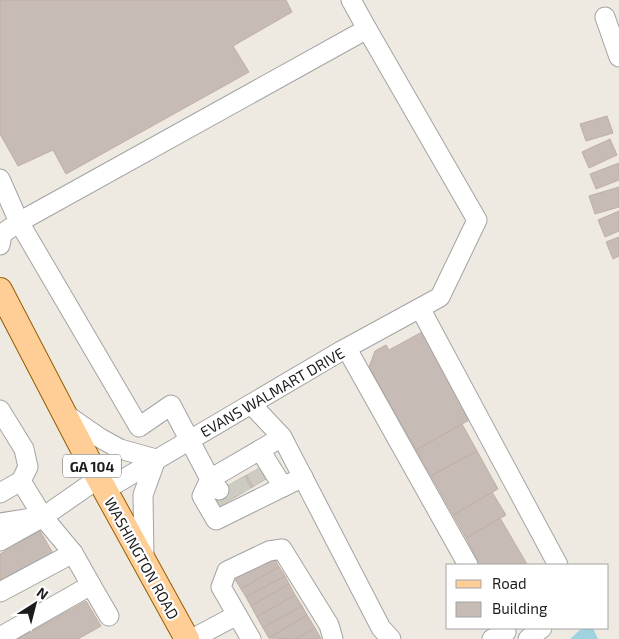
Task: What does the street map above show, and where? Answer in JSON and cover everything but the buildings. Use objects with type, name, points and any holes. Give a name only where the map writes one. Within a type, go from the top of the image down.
[{"type":"main road","name":"WASHINGTON ROAD","points":[[0,290],[63,412],[187,639]]},
{"type":"street","points":[[1,238],[19,222],[367,29],[351,0]]},
{"type":"street","points":[[605,17],[619,57]]},
{"type":"street","name":"EVANS WALMART DRIVE","points":[[0,541],[102,484],[156,460],[346,349],[440,297],[477,220],[367,29]]},
{"type":"street","points":[[0,179],[19,222],[140,427],[171,405],[190,440],[231,491]]},
{"type":"street","points":[[420,308],[557,564]]},
{"type":"street","points":[[346,349],[467,564]]},
{"type":"street","points":[[251,404],[282,437],[381,628],[391,639]]},
{"type":"street","points":[[0,410],[24,449],[28,467],[20,481],[0,493]]},
{"type":"street","points":[[63,412],[100,438],[120,449],[156,460],[144,495],[144,561]]},
{"type":"street","points":[[231,491],[263,473],[282,437]]},
{"type":"street","points":[[231,491],[263,473],[303,477]]},
{"type":"street","points":[[20,481],[43,517],[71,551],[109,616]]},
{"type":"street","points":[[0,523],[43,517]]},
{"type":"street","points":[[251,639],[220,588],[227,572],[268,551],[282,549],[328,625],[334,639]]},
{"type":"street","points":[[0,586],[71,551]]},
{"type":"street","points":[[0,592],[71,551]]},
{"type":"street","points":[[0,637],[91,585]]},
{"type":"street","points":[[192,639],[237,615]]},
{"type":"street","points":[[528,639],[541,629]]},
{"type":"water","points":[[581,629],[593,629],[598,639],[570,639]]},
{"type":"tunnel","points":[[255,470],[262,481]]},
{"type":"tunnel","points":[[236,481],[242,493]]},
{"type":"tunnel","points":[[219,490],[227,502]]}]
